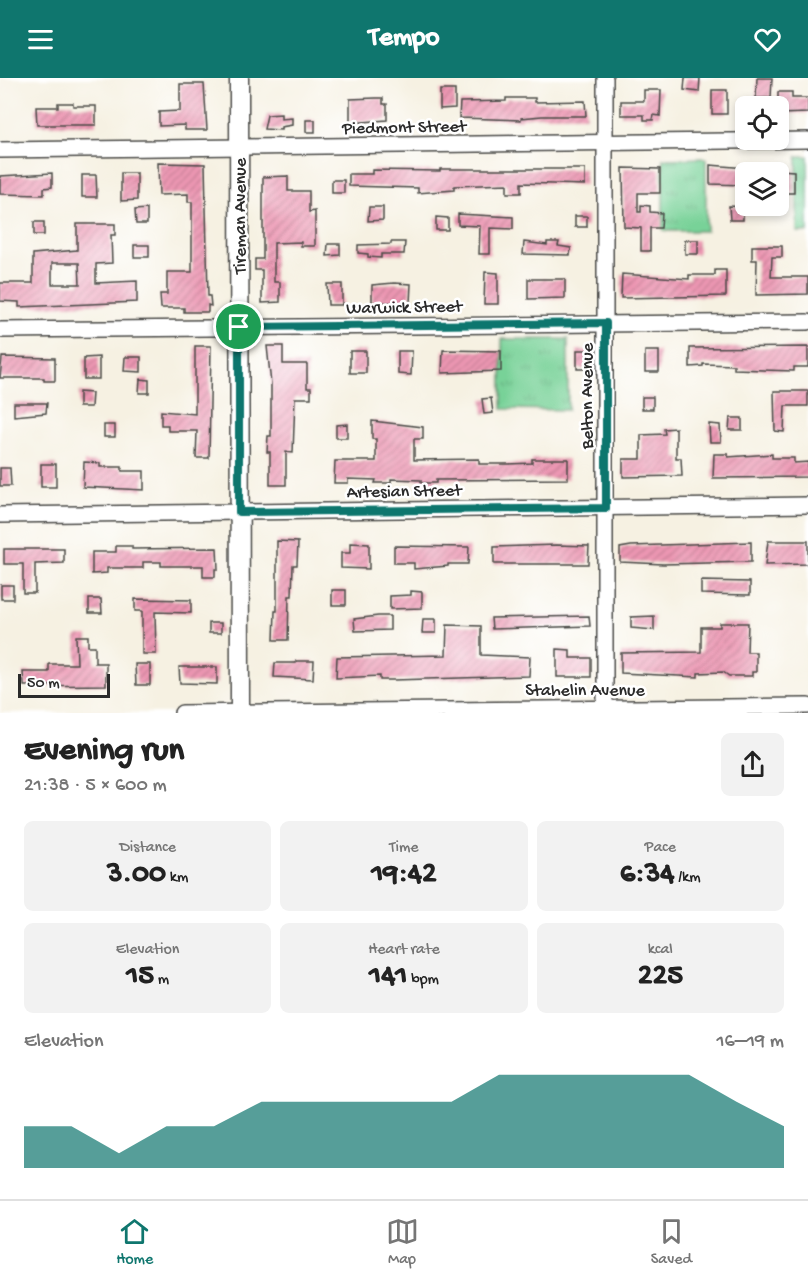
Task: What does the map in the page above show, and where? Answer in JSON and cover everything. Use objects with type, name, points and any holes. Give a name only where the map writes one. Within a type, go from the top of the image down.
[{"type":"street","name":"Tireman Avenue","points":[[238,78],[240,713]]},
{"type":"street","name":"Belton Avenue","points":[[605,78],[605,711]]},
{"type":"street","name":"Piedmont Street","points":[[0,150],[808,140]]},
{"type":"street","name":"Warwick Street","points":[[0,330],[808,322]]},
{"type":"street","name":"Artesian Street","points":[[0,515],[808,506]]},
{"type":"street","name":"Stahelin Avenue","points":[[182,713],[605,711],[808,706]]},
{"type":"green space","points":[[797,156],[808,156],[808,232],[797,232]]},
{"type":"green space","points":[[706,158],[706,231],[663,231],[663,159]]},
{"type":"green space","points":[[502,339],[568,339],[568,410],[502,409]]},
{"type":"building","points":[[685,78],[700,78],[699,92],[684,90]]},
{"type":"building","points":[[757,78],[772,78],[771,96],[756,96]]},
{"type":"building","points":[[180,84],[204,84],[207,130],[185,130],[185,125],[159,126],[159,112],[180,111]]},
{"type":"building","points":[[440,90],[455,90],[455,108],[440,109]]},
{"type":"building","points":[[644,90],[661,90],[660,116],[654,115],[653,120],[644,120],[644,115],[621,115],[621,101],[644,101]]},
{"type":"building","points":[[712,90],[727,90],[727,114],[712,114]]},
{"type":"building","points":[[778,92],[792,92],[792,98],[808,98],[808,113],[789,114],[789,96],[778,96]]},
{"type":"building","points":[[383,98],[383,104],[387,104],[387,120],[350,123],[350,99]]},
{"type":"building","points":[[506,98],[535,98],[535,102],[585,101],[586,116],[542,116],[521,118],[521,120],[459,118],[460,102],[506,101]]},
{"type":"building","points":[[58,103],[73,103],[73,106],[96,106],[96,125],[37,125],[36,107],[58,107]]},
{"type":"building","points":[[281,114],[281,119],[292,118],[292,125],[281,127],[281,130],[264,129],[267,115]]},
{"type":"building","points":[[306,120],[315,120],[315,132],[306,132]]},
{"type":"building","points":[[158,163],[205,164],[208,296],[210,296],[211,306],[208,305],[208,312],[184,312],[184,308],[161,308],[160,294],[167,294],[167,272],[192,272],[192,202],[188,202],[188,194],[159,195]]},
{"type":"building","points":[[710,165],[735,167],[735,185],[710,184]]},
{"type":"building","points":[[623,168],[660,169],[660,193],[638,193],[638,212],[641,212],[641,205],[650,206],[650,212],[662,213],[661,228],[650,228],[650,251],[641,251],[641,228],[624,227]]},
{"type":"building","points":[[440,169],[585,169],[585,185],[521,183],[521,193],[507,193],[507,184],[454,186],[454,190],[418,193],[418,188],[349,186],[349,174],[372,174],[372,170],[440,171]]},
{"type":"building","points":[[789,171],[794,171],[794,193],[789,193]]},
{"type":"building","points":[[52,173],[52,187],[44,188],[44,195],[0,194],[0,176]]},
{"type":"building","points":[[121,173],[137,173],[137,200],[121,201]]},
{"type":"building","points":[[82,175],[96,175],[97,197],[82,197]]},
{"type":"building","points":[[288,176],[288,191],[309,191],[309,212],[315,211],[315,246],[301,246],[301,242],[274,243],[274,282],[280,282],[280,302],[262,303],[262,270],[255,270],[255,259],[263,259],[263,177]]},
{"type":"building","points":[[332,180],[344,180],[344,193],[332,193]]},
{"type":"building","points":[[729,206],[735,206],[735,216],[743,216],[743,220],[730,220]]},
{"type":"building","points":[[369,207],[383,207],[383,220],[368,221]]},
{"type":"building","points":[[147,209],[147,224],[136,224],[135,210]]},
{"type":"building","points":[[458,214],[513,217],[513,229],[490,228],[490,254],[479,254],[480,226],[458,225]]},
{"type":"building","points":[[575,216],[587,216],[587,227],[575,227]]},
{"type":"building","points":[[436,217],[448,218],[448,230],[436,230]]},
{"type":"building","points":[[34,222],[44,222],[44,235],[34,235]]},
{"type":"building","points":[[77,224],[115,224],[115,235],[111,235],[112,263],[96,264],[96,283],[137,281],[137,302],[19,307],[19,302],[0,301],[0,283],[33,283],[33,254],[77,250]],"holes":[[[52,263],[79,263],[80,284],[52,284]]]},
{"type":"building","points":[[685,240],[698,240],[698,254],[685,254]]},
{"type":"building","points":[[391,242],[405,242],[404,254],[381,254],[381,258],[358,253],[358,245],[391,244]]},
{"type":"building","points":[[524,242],[547,245],[547,242],[559,242],[558,246],[571,248],[570,255],[523,254]]},
{"type":"building","points":[[328,244],[340,244],[340,255],[327,256]]},
{"type":"building","points":[[134,245],[149,245],[149,257],[134,257]]},
{"type":"building","points":[[752,246],[782,246],[782,257],[772,257],[771,277],[808,277],[808,294],[756,295],[757,260],[752,260]]},
{"type":"building","points":[[715,270],[726,270],[726,296],[621,298],[622,274],[689,279],[689,275],[715,275]]},
{"type":"building","points":[[485,272],[498,273],[498,304],[484,304]]},
{"type":"building","points":[[528,279],[565,279],[565,298],[528,299]]},
{"type":"building","points":[[327,284],[342,284],[342,305],[328,305]]},
{"type":"building","points":[[411,284],[410,303],[372,302],[372,285]]},
{"type":"building","points":[[195,346],[211,346],[209,458],[196,458],[197,431],[168,431],[168,425],[161,425],[161,411],[195,414]]},
{"type":"building","points":[[267,346],[283,346],[283,364],[307,364],[307,388],[311,388],[311,398],[295,398],[293,453],[286,452],[286,485],[270,485],[270,452],[267,452],[268,436],[271,436],[271,384]]},
{"type":"building","points":[[808,347],[808,367],[794,367],[794,371],[734,369],[734,365],[703,364],[703,366],[690,367],[690,348]]},
{"type":"building","points":[[443,350],[501,351],[501,371],[442,373]]},
{"type":"building","points":[[577,350],[590,350],[590,369],[577,369]]},
{"type":"building","points":[[350,351],[366,351],[366,373],[350,373]]},
{"type":"building","points":[[398,351],[412,351],[411,375],[398,374]]},
{"type":"building","points":[[645,351],[659,351],[659,372],[645,372]]},
{"type":"building","points":[[2,357],[55,358],[55,381],[44,381],[44,378],[0,378]]},
{"type":"building","points":[[99,357],[99,379],[84,379],[84,358]]},
{"type":"building","points":[[125,357],[141,357],[141,372],[124,371]]},
{"type":"building","points":[[140,379],[149,380],[149,393],[139,393]]},
{"type":"building","points":[[774,391],[808,391],[808,406],[785,406],[784,432],[775,431]]},
{"type":"building","points":[[79,392],[92,393],[91,407],[79,407]]},
{"type":"building","points":[[642,397],[653,397],[653,409],[642,409]]},
{"type":"building","points":[[491,398],[493,413],[484,414],[482,399]]},
{"type":"building","points":[[14,403],[47,403],[46,413],[14,416]]},
{"type":"building","points":[[730,418],[742,418],[742,430],[729,430]]},
{"type":"building","points":[[372,421],[423,427],[423,439],[414,439],[414,460],[479,459],[479,464],[508,464],[532,463],[532,459],[568,459],[568,479],[436,480],[436,483],[421,483],[421,480],[391,479],[391,483],[375,483],[376,480],[348,479],[348,483],[334,483],[335,461],[376,461],[376,439],[372,439]]},
{"type":"building","points":[[347,424],[347,438],[336,438],[336,425]]},
{"type":"building","points":[[709,424],[720,425],[721,442],[710,442]]},
{"type":"building","points":[[104,425],[115,425],[115,437],[104,437]]},
{"type":"building","points":[[676,428],[676,458],[681,458],[682,476],[623,477],[623,459],[641,459],[641,435],[665,434],[664,429]]},
{"type":"building","points":[[714,454],[728,454],[728,457],[772,454],[772,458],[794,458],[794,463],[808,462],[808,477],[713,478]]},
{"type":"building","points":[[84,462],[100,463],[100,467],[122,467],[122,471],[144,471],[144,490],[83,487]]},
{"type":"building","points":[[41,464],[56,464],[56,487],[41,487]]},
{"type":"building","points":[[0,468],[10,468],[11,486],[0,486]]},
{"type":"building","points":[[277,541],[298,542],[297,565],[293,565],[292,596],[289,596],[288,640],[274,640],[275,611],[277,611]]},
{"type":"building","points":[[768,541],[808,541],[808,564],[765,565]]},
{"type":"building","points":[[751,542],[751,562],[663,564],[620,562],[620,548],[631,546]]},
{"type":"building","points":[[350,543],[369,544],[369,569],[341,568],[341,553],[350,553]]},
{"type":"building","points":[[116,546],[132,546],[132,549],[217,548],[218,569],[215,569],[215,577],[203,577],[203,566],[161,566],[161,562],[143,562],[143,568],[107,568],[107,573],[92,574],[92,552],[116,552]]},
{"type":"building","points":[[394,546],[469,547],[468,564],[448,564],[448,566],[414,569],[414,563],[394,563]]},
{"type":"building","points":[[589,546],[588,564],[494,564],[494,547]]},
{"type":"building","points":[[4,549],[64,549],[64,563],[35,564],[35,593],[23,593],[23,564],[4,564]]},
{"type":"building","points":[[701,581],[750,582],[750,595],[701,594]]},
{"type":"building","points":[[1,585],[13,585],[13,599],[1,599]]},
{"type":"building","points":[[332,590],[346,590],[346,605],[332,605]]},
{"type":"building","points":[[411,591],[422,592],[422,608],[390,609],[390,596],[411,595]]},
{"type":"building","points":[[89,599],[101,599],[102,613],[89,613]]},
{"type":"building","points":[[135,599],[191,600],[191,613],[155,612],[156,654],[142,654],[142,611],[135,611]]},
{"type":"building","points":[[390,616],[390,630],[355,631],[354,619]]},
{"type":"building","points":[[589,616],[590,626],[492,629],[491,618]]},
{"type":"building","points":[[654,616],[654,630],[631,628],[631,617]]},
{"type":"building","points":[[423,619],[436,619],[436,633],[422,633]]},
{"type":"building","points":[[209,623],[221,623],[221,633],[209,633]]},
{"type":"building","points":[[720,623],[748,623],[747,652],[756,652],[756,672],[752,672],[752,676],[729,676],[723,672],[698,673],[698,677],[621,673],[621,653],[701,652],[701,627],[720,627]]},
{"type":"building","points":[[447,625],[481,626],[481,655],[530,657],[529,676],[394,680],[380,680],[380,676],[336,678],[337,657],[446,655]]},
{"type":"building","points":[[76,636],[88,636],[88,646],[95,646],[95,663],[106,663],[106,685],[24,686],[23,672],[49,672],[49,664],[77,664]]},
{"type":"building","points":[[557,649],[570,650],[570,658],[591,658],[591,677],[557,677]]},
{"type":"building","points":[[296,661],[314,661],[313,679],[274,677],[275,663],[296,663]]},
{"type":"building","points":[[135,664],[150,664],[150,685],[136,685]]},
{"type":"building","points":[[179,667],[217,667],[217,684],[180,683]]},
{"type":"route","points":[[606,323],[606,508],[239,512],[239,327],[606,323]]}]
